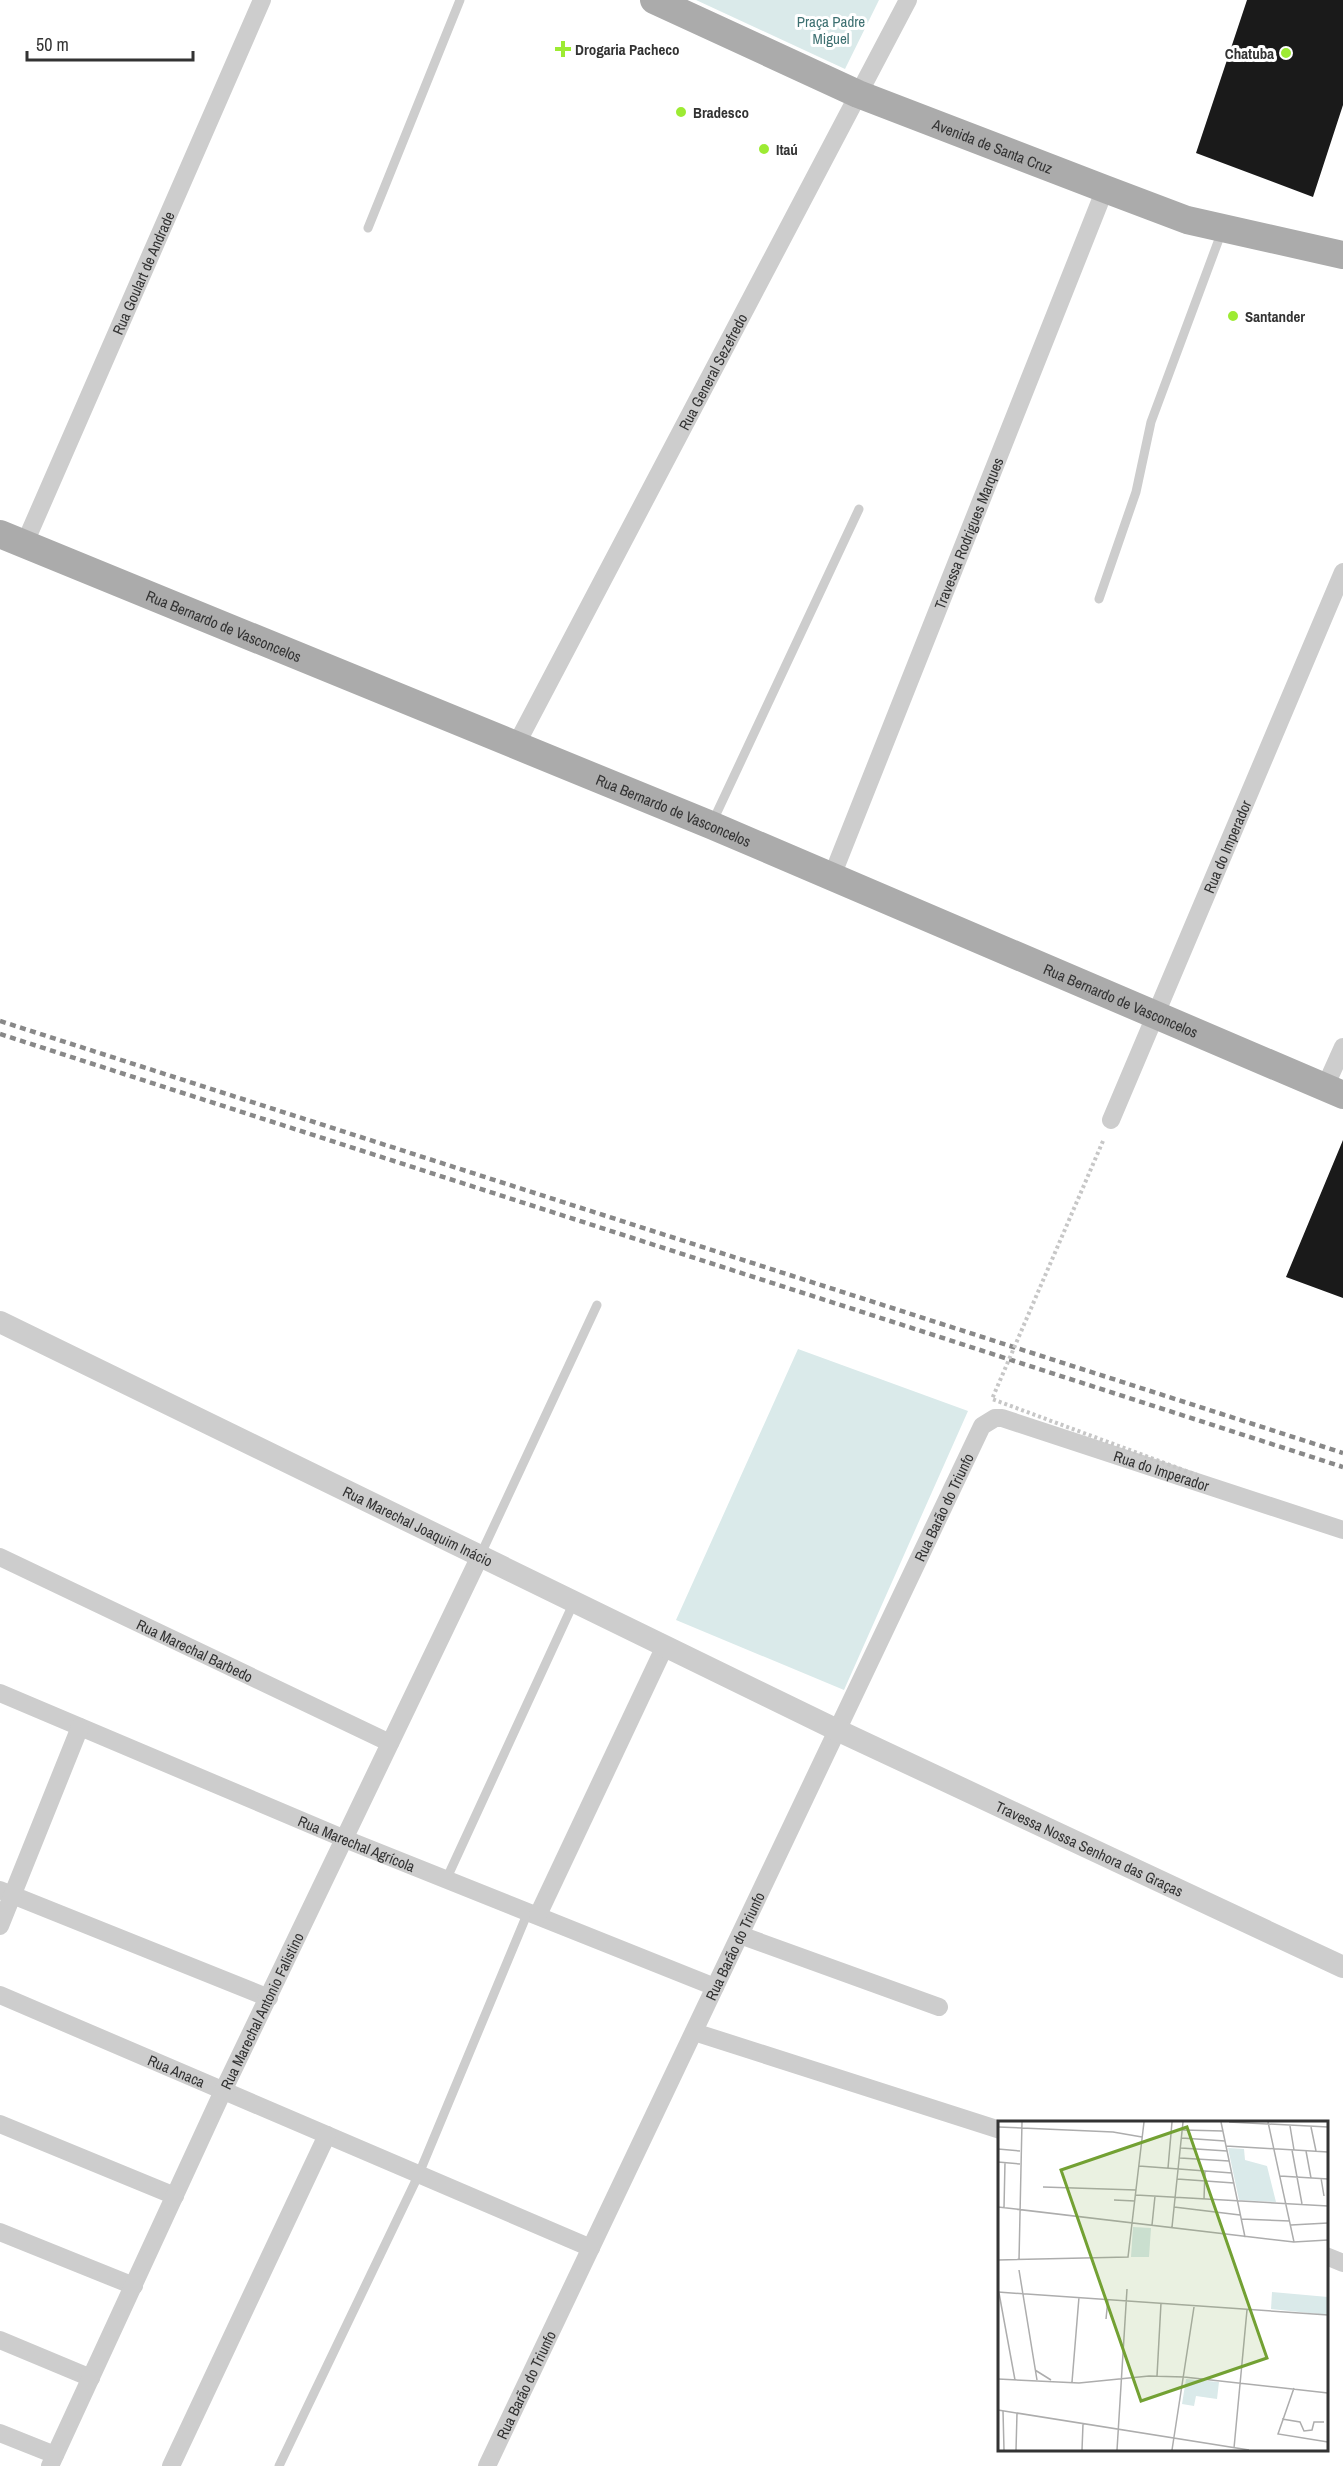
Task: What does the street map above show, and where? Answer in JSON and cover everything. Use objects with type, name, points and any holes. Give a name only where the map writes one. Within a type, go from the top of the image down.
[{"type":"main road","name":"Avenida de Santa Cruz","points":[[654,0],[858,94],[1187,220],[1343,255]]},
{"type":"main road","name":"Rua Bernardo de Vasconcelos","points":[[12,540],[711,825],[1334,1091]]},
{"type":"street","name":"Rua Goulart de Andrade","points":[[12,540],[262,0]]},
{"type":"street","name":"Rua General Sezefredo","points":[[516,745],[908,0]]},
{"type":"street","name":"Travessa Rodrigues Marques","points":[[832,876],[1105,189]]},
{"type":"street","name":"Rua do Imperador","points":[[1111,1120],[1343,572]]},
{"type":"street","points":[[1334,1091],[1343,1047]]},
{"type":"street","name":"Rua Marechal Joaquim Inácio","points":[[0,1322],[837,1730]]},
{"type":"street","name":"Rua do Imperador","points":[[982,1426],[995,1418],[1002,1418],[1343,1530]]},
{"type":"street","name":"Rua Barão do Triunfo","points":[[487,2466],[982,1426]]},
{"type":"street","name":"Rua Marechal Antonio Falistino","points":[[52,2460],[223,2091],[480,1556]]},
{"type":"street","name":"Rua Marechal Barbedo","points":[[0,1557],[390,1743]]},
{"type":"street","points":[[533,1913],[665,1646]]},
{"type":"street","name":"Rua Marechal Agrícola","points":[[0,1693],[345,1839],[715,1987]]},
{"type":"street","points":[[0,1926],[6,1893],[80,1727]]},
{"type":"street","name":"Travessa Nossa Senhora das Graças","points":[[837,1730],[1343,1967]]},
{"type":"street","points":[[6,1893],[269,1998]]},
{"type":"street","points":[[740,1935],[939,2007]]},
{"type":"street","name":"Rua Anaca","points":[[0,1995],[418,2176],[591,2248]]},
{"type":"street","points":[[693,2032],[998,2130]]},
{"type":"street","points":[[0,2124],[174,2196]]},
{"type":"street","points":[[171,2466],[327,2135]]},
{"type":"street","points":[[0,2232],[134,2286]]},
{"type":"street","points":[[1328,2257],[1343,2263]]},
{"type":"street","points":[[0,2340],[91,2378]]},
{"type":"street","points":[[0,2433],[52,2460]]},
{"type":"lane","points":[[368,228],[460,0]]},
{"type":"lane","points":[[1099,599],[1136,492],[1151,422],[1223,229]]},
{"type":"lane","points":[[711,825],[859,509]]},
{"type":"lane","points":[[480,1556],[597,1305]]},
{"type":"lane","points":[[446,1880],[574,1602]]},
{"type":"lane","points":[[279,2466],[418,2176],[533,1913]]},
{"type":"path","points":[[1103,1141],[992,1400],[1197,1475]]},
{"type":"green space","name":"Praça Padre Miguel","points":[[696,0],[879,0],[845,69]]},
{"type":"green space","points":[[798,1349],[968,1411],[844,1690],[676,1620]]},
{"type":"building","name":"Chatuba","points":[[1247,0],[1343,0],[1343,105],[1313,197],[1196,153]]},
{"type":"building","points":[[1343,1140],[1343,1298],[1286,1277]]},
{"type":"railway","points":[[0,1021],[1343,1453]]},
{"type":"railway","points":[[0,1034],[1343,1467]]},
{"type":"place","name":"Drogaria Pacheco","points":[[563,49]]},
{"type":"place","name":"Chatuba","points":[[1286,53]]},
{"type":"place","name":"Bradesco","points":[[681,112]]},
{"type":"place","name":"Itaú","points":[[764,149]]},
{"type":"place","name":"Santander","points":[[1233,316]]}]
